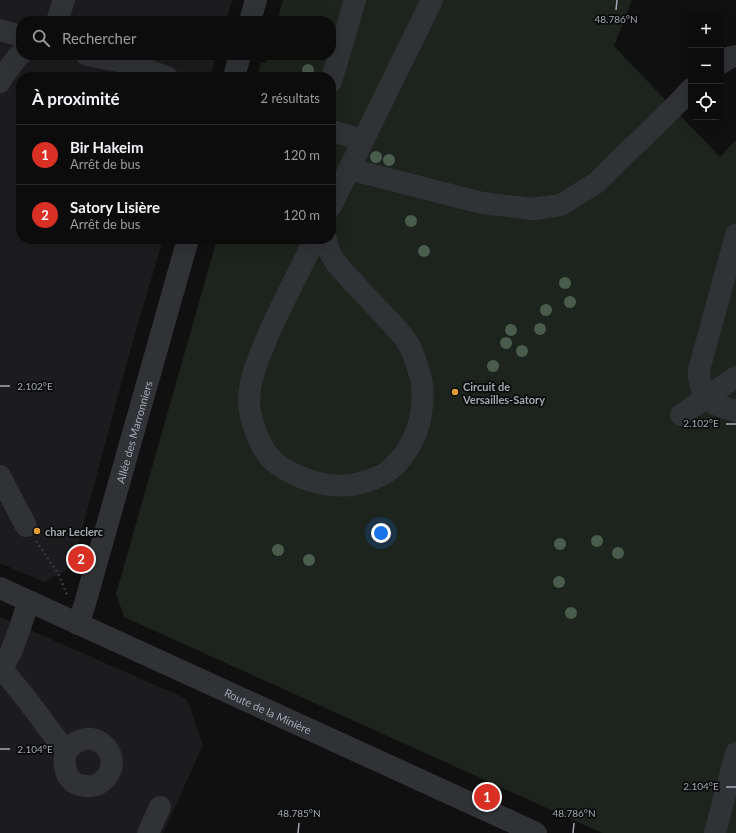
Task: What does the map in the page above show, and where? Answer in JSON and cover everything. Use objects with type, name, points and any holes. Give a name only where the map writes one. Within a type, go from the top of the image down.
[{"type":"street","points":[[59,16],[64,0]]},
{"type":"street","points":[[251,16],[256,0]]},
{"type":"street","points":[[334,72],[355,0]]},
{"type":"street","points":[[336,195],[432,0]]},
{"type":"street","points":[[0,30],[16,35]]},
{"type":"street","points":[[724,61],[736,56]]},
{"type":"street","points":[[0,82],[16,59]]},
{"type":"street","points":[[113,60],[128,63],[153,72]]},
{"type":"street","points":[[235,72],[239,60]]},
{"type":"street","points":[[348,169],[482,203],[534,209],[561,205],[596,183],[678,104],[688,92]]},
{"type":"street","points":[[336,132],[363,140]]},
{"type":"street","name":"Allée des Marronniers","points":[[78,624],[187,244]]},
{"type":"street","points":[[312,244],[274,321],[256,363],[251,382],[249,400],[250,413],[253,425],[262,445],[272,459],[280,466],[309,481],[335,486],[354,485],[386,473],[401,459],[412,444],[420,421],[422,400],[421,377],[405,339],[343,272],[329,251],[327,244]]},
{"type":"street","points":[[734,250],[699,370],[699,376],[702,388],[707,397],[716,405],[736,410]]},
{"type":"street","points":[[681,415],[736,377]]},
{"type":"street","points":[[0,476],[26,526]]},
{"type":"street","name":"Route de la Minière","points":[[0,588],[536,833]]},
{"type":"street","points":[[31,602],[25,612],[10,654],[1,671],[25,697],[66,752]]},
{"type":"street","points":[[715,833],[736,753]]},
{"type":"street","points":[[148,833],[160,807]]},
{"type":"path","points":[[26,526],[58,573]]},
{"type":"shaded area","points":[[0,0],[232,0],[227,16],[16,16],[16,60],[215,60],[211,72],[16,72],[16,244],[162,244],[130,351],[72,567],[44,582],[0,563]]},
{"type":"shaded area","name":"Circuit de Versailles-Satory","points":[[283,0],[632,0],[614,46],[720,157],[736,140],[736,833],[602,833],[124,617],[116,594],[216,244],[336,244],[336,72],[258,72],[261,62],[265,63],[266,60],[336,60],[336,16],[278,16]]},
{"type":"shaded area","points":[[0,617],[187,699],[203,745],[163,833],[0,833]]},
{"type":"place","name":"Circuit de Versailles-Satory","points":[[455,392]]},
{"type":"place","name":"char Leclerc","points":[[37,531]]},
{"type":"place","name":"Satory Lisière","points":[[81,559]]},
{"type":"place","name":"Bir Hakeim","points":[[487,797]]}]
